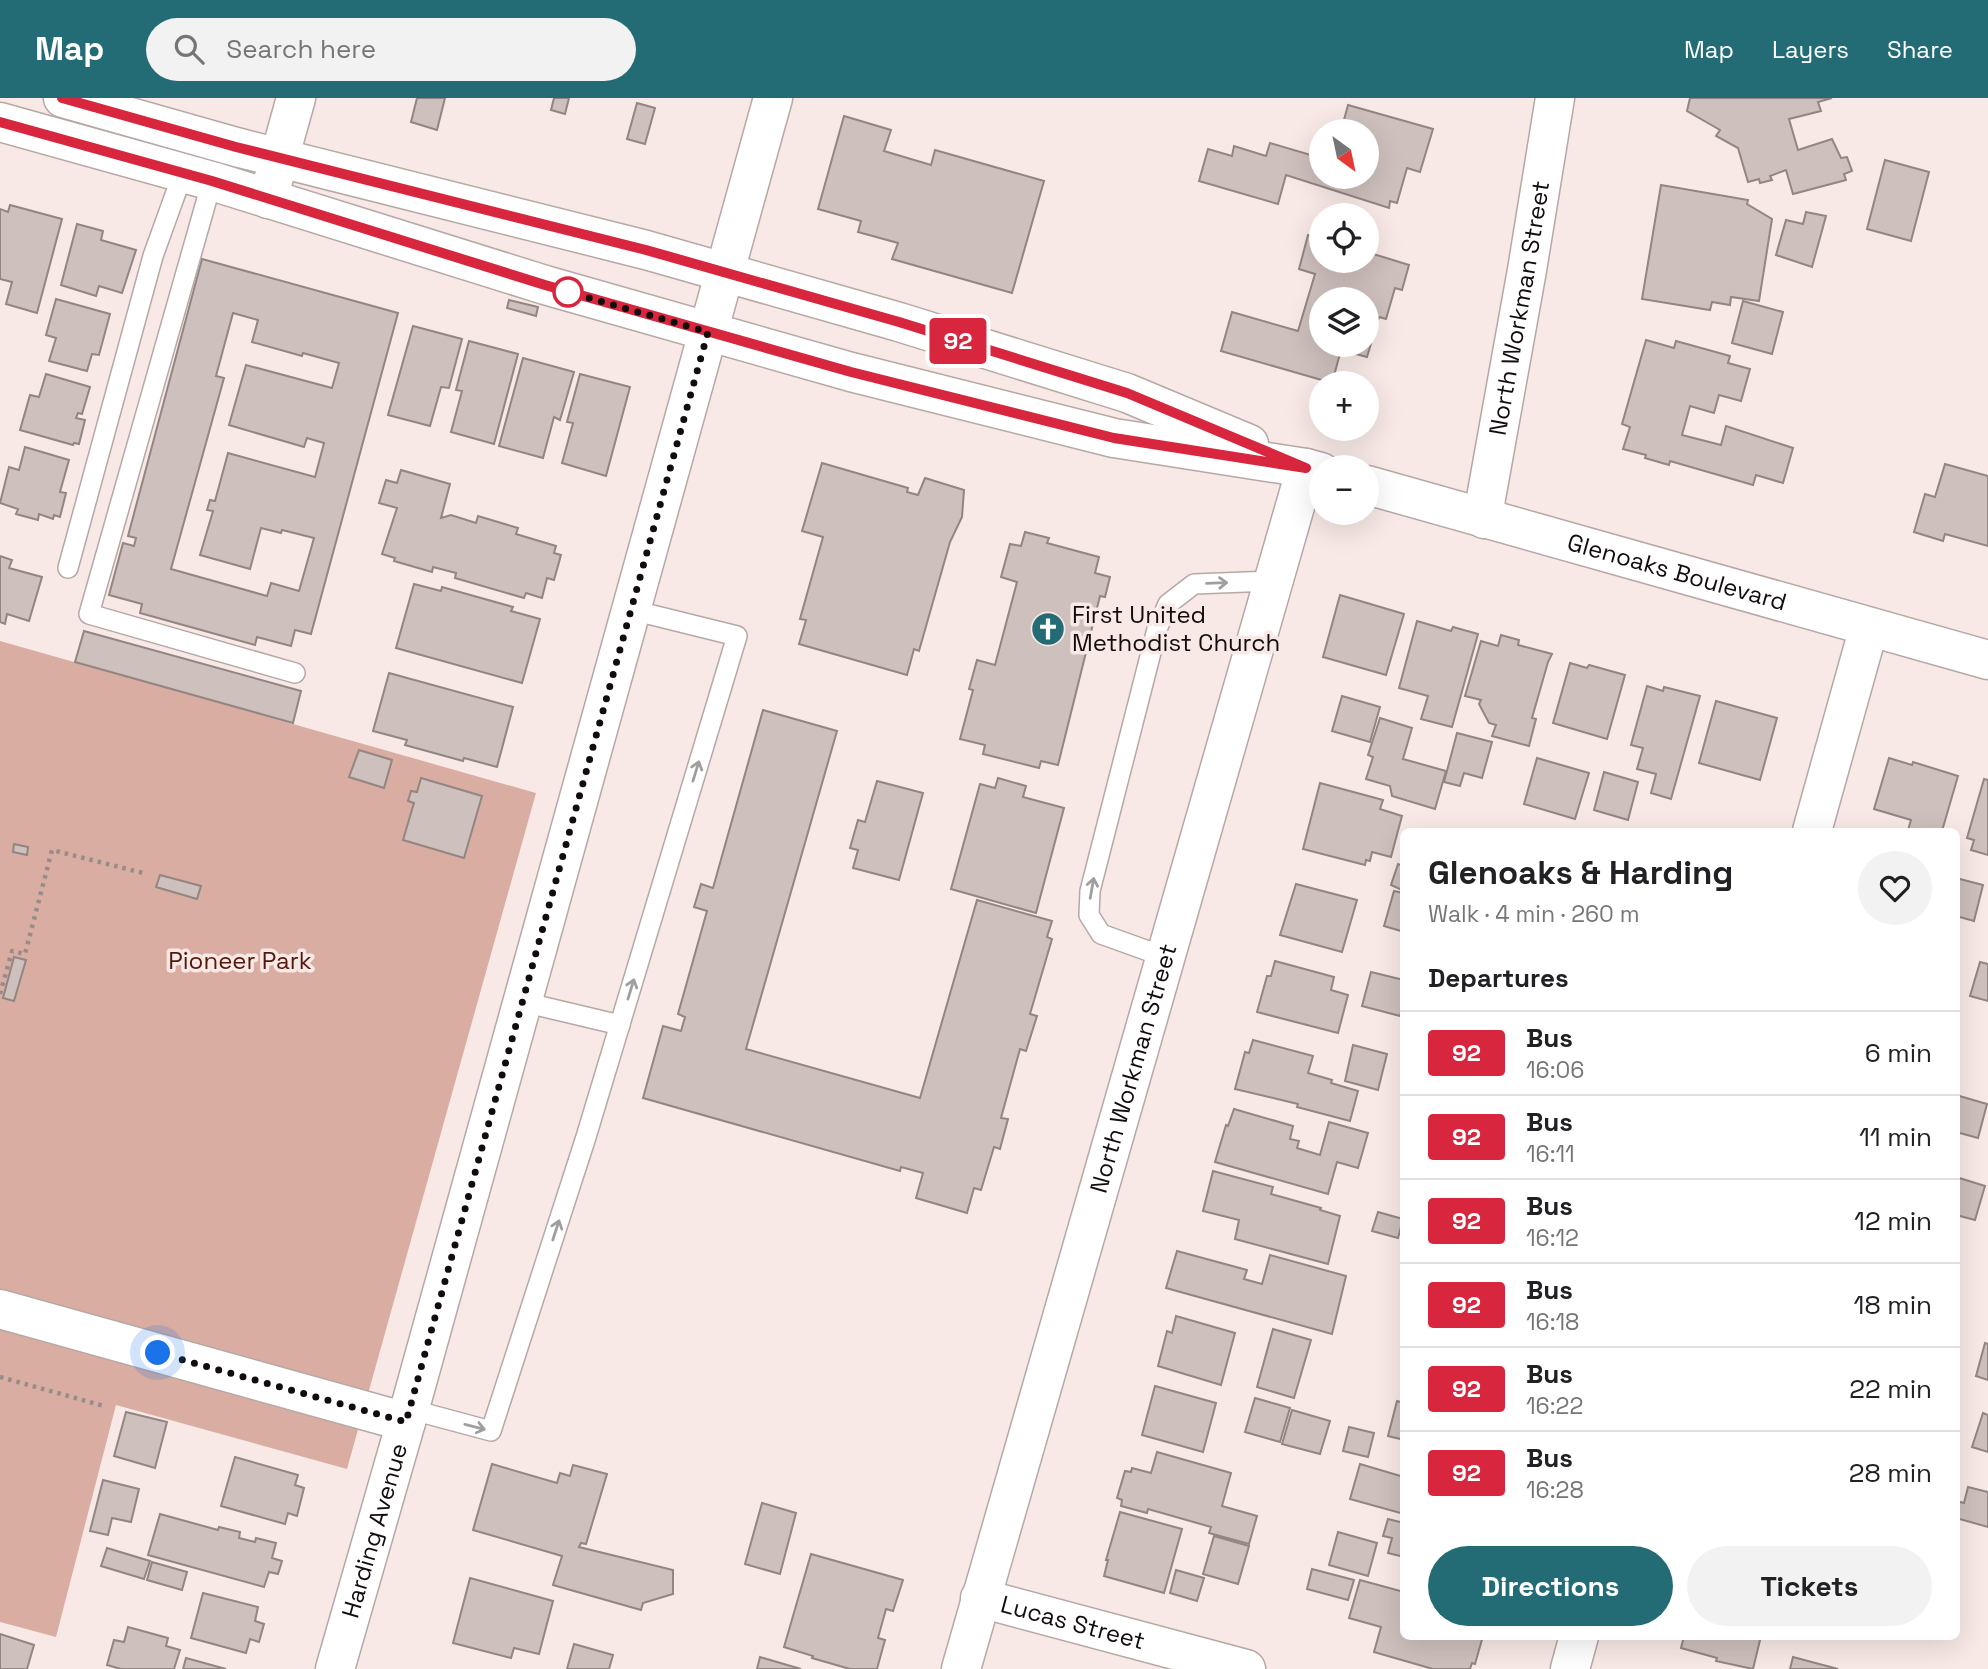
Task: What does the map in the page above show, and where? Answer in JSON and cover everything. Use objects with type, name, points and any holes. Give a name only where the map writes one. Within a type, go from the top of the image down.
[{"type":"street","points":[[63,98],[279,158],[517,216],[899,322],[1127,393],[1309,468]]},
{"type":"street","points":[[268,199],[296,98]]},
{"type":"street","name":"Harding Avenue","points":[[335,1669],[408,1415],[773,98]]},
{"type":"street","name":"North Workman Street","points":[[1485,519],[1486,498],[1555,98]]},
{"type":"street","points":[[0,122],[197,177],[545,285],[851,372],[1114,438],[1309,469]]},
{"type":"street","name":"North Workman Street","points":[[961,1669],[1274,581],[1309,484]]},
{"type":"street","name":"Glenoaks Boulevard","points":[[1379,488],[1988,660]]},
{"type":"street","points":[[1813,828],[1870,627]]},
{"type":"street","points":[[0,1309],[408,1415]]},
{"type":"street","name":"Lucas Street","points":[[980,1598],[1246,1669]]},
{"type":"street","points":[[1570,1669],[1578,1640]]},
{"type":"lane","points":[[68,568],[153,256],[197,177]]},
{"type":"lane","points":[[197,177],[89,614],[295,673]]},
{"type":"lane","points":[[1165,957],[1101,934],[1089,915],[1090,891],[1157,629],[1168,604],[1194,584],[1274,581]]},
{"type":"lane","points":[[408,1415],[491,1431],[586,1137],[737,636],[632,610]]},
{"type":"lane","points":[[523,1002],[620,1025]]},
{"type":"path","points":[[0,994],[12,951],[25,954],[52,850],[147,874]]},
{"type":"path","points":[[0,1377],[104,1406]]},
{"type":"green space","name":"Pioneer Park","points":[[0,641],[536,793],[347,1469],[116,1405],[56,1637],[0,1622]]},
{"type":"building","points":[[417,98],[445,98],[437,130],[411,122]]},
{"type":"building","points":[[554,98],[569,98],[565,114],[551,110]]},
{"type":"building","points":[[1690,98],[1832,98],[1818,102],[1821,111],[1789,119],[1798,150],[1832,139],[1841,158],[1847,157],[1852,171],[1844,174],[1846,180],[1793,194],[1786,170],[1770,176],[1772,180],[1748,182],[1738,148],[1716,136],[1720,130],[1687,111]]},
{"type":"building","points":[[637,103],[655,108],[645,144],[627,139]]},
{"type":"building","points":[[1348,105],[1433,129],[1420,172],[1407,168],[1397,203],[1390,201],[1389,208],[1330,189],[1379,189],[1379,119],[1344,119]]},
{"type":"building","points":[[844,116],[891,130],[884,151],[931,165],[935,150],[1044,181],[1012,293],[892,259],[898,243],[858,232],[861,221],[818,209]]},
{"type":"building","points":[[1270,143],[1309,154],[1309,182],[1286,175],[1278,204],[1199,181],[1208,149],[1232,156],[1234,146],[1266,156]]},
{"type":"building","points":[[1885,160],[1929,172],[1911,241],[1867,229]]},
{"type":"building","points":[[1661,185],[1748,200],[1747,204],[1772,219],[1759,301],[1731,297],[1730,305],[1712,302],[1710,310],[1642,299]]},
{"type":"building","points":[[10,205],[62,219],[37,313],[6,304],[12,282],[0,279],[0,209],[8,212]]},
{"type":"building","points":[[1806,212],[1826,216],[1812,267],[1776,255],[1786,220],[1803,224]]},
{"type":"building","points":[[77,224],[103,231],[101,240],[136,250],[122,293],[99,286],[96,296],[61,285]]},
{"type":"building","points":[[1308,235],[1309,235],[1309,272],[1299,269]]},
{"type":"building","points":[[1379,256],[1409,265],[1402,290],[1395,288],[1386,319],[1379,317],[1379,287],[1311,287],[1315,274],[1312,273],[1379,273]]},
{"type":"building","points":[[202,259],[398,313],[311,634],[295,630],[291,646],[257,637],[255,645],[140,613],[142,604],[109,595],[123,543],[134,546],[136,538],[128,536]],"holes":[[[233,313],[258,320],[252,342],[339,363],[332,388],[246,365],[229,425],[304,447],[307,438],[324,443],[315,477],[228,453],[215,501],[210,500],[207,510],[213,511],[200,555],[250,569],[261,528],[314,538],[299,591],[271,583],[267,596],[171,569],[224,378],[216,376]]]},
{"type":"building","points":[[1309,294],[1309,357],[1339,357],[1335,371],[1309,371],[1309,376],[1221,351],[1232,312],[1298,331]]},
{"type":"building","points":[[56,299],[110,314],[99,355],[92,354],[87,371],[49,361],[56,338],[46,335]]},
{"type":"building","points":[[509,300],[538,307],[536,316],[507,308]]},
{"type":"building","points":[[1743,301],[1783,312],[1772,354],[1732,343]]},
{"type":"building","points":[[413,326],[462,339],[449,388],[441,387],[430,426],[388,415]]},
{"type":"building","points":[[1646,340],[1674,348],[1676,341],[1730,356],[1728,363],[1750,369],[1741,401],[1719,395],[1714,413],[1690,406],[1682,435],[1721,445],[1726,426],[1793,448],[1783,483],[1756,475],[1753,485],[1670,461],[1669,465],[1623,449],[1630,427],[1622,424]]},
{"type":"building","points":[[469,341],[518,354],[494,444],[451,432],[462,391],[456,390]]},
{"type":"building","points":[[523,358],[574,372],[560,420],[554,417],[543,458],[499,446]]},
{"type":"building","points":[[46,374],[90,387],[82,414],[78,413],[76,418],[85,420],[79,444],[73,445],[20,430],[30,395],[39,397]]},
{"type":"building","points":[[580,374],[630,387],[606,476],[562,463],[573,423],[567,422]]},
{"type":"building","points":[[25,447],[69,460],[60,492],[66,493],[60,517],[54,515],[53,519],[39,514],[38,520],[16,514],[18,509],[0,503],[9,467],[19,470]]},
{"type":"building","points":[[822,463],[908,488],[907,492],[918,495],[925,478],[964,490],[962,517],[950,542],[919,651],[914,649],[907,675],[799,644],[806,620],[800,619],[823,537],[802,531]]},
{"type":"building","points":[[1945,464],[1988,476],[1988,546],[1945,534],[1943,541],[1914,532],[1925,494],[1935,497]]},
{"type":"building","points":[[401,470],[450,484],[441,518],[451,515],[476,523],[478,516],[518,528],[516,534],[556,546],[554,553],[561,555],[554,580],[547,578],[542,598],[526,593],[524,598],[455,578],[456,573],[433,567],[432,572],[394,561],[395,558],[382,554],[397,508],[379,503],[386,480],[397,483]]},
{"type":"building","name":"First United Methodist Church","points":[[1025,532],[1049,538],[1047,543],[1099,557],[1095,573],[1110,577],[1105,597],[1100,596],[1058,765],[1041,761],[1039,768],[983,754],[985,745],[960,739],[973,690],[969,689],[977,660],[995,665],[1017,582],[1001,577],[1010,544],[1021,546]]},
{"type":"building","points":[[0,556],[12,560],[9,568],[42,577],[29,621],[7,614],[5,624],[0,622]]},
{"type":"building","points":[[414,584],[441,591],[442,587],[513,607],[511,611],[540,619],[522,683],[396,648]]},
{"type":"building","points":[[1340,595],[1404,614],[1386,675],[1323,657]]},
{"type":"building","points":[[1417,621],[1451,631],[1453,627],[1478,634],[1452,727],[1421,719],[1428,696],[1399,688]]},
{"type":"building","points":[[84,631],[301,691],[293,723],[75,662]]},
{"type":"building","points":[[1501,635],[1519,640],[1518,645],[1552,654],[1532,718],[1536,719],[1529,746],[1492,736],[1496,725],[1489,723],[1479,704],[1481,700],[1465,696],[1481,641],[1498,646]]},
{"type":"building","points":[[1570,663],[1625,675],[1607,739],[1553,723]]},
{"type":"building","points":[[389,673],[513,707],[497,767],[405,745],[407,740],[373,731]]},
{"type":"building","points":[[1647,686],[1663,691],[1664,687],[1700,696],[1671,799],[1651,793],[1656,774],[1637,769],[1643,748],[1631,745]]},
{"type":"building","points":[[1342,696],[1380,707],[1370,742],[1332,731]]},
{"type":"building","points":[[1716,701],[1777,718],[1760,780],[1699,763]]},
{"type":"building","points":[[763,710],[837,731],[746,1049],[920,1098],[977,900],[1052,921],[1047,937],[1052,939],[1030,1014],[1037,1016],[1026,1051],[1020,1049],[1001,1118],[1008,1119],[1000,1149],[994,1147],[981,1190],[974,1188],[967,1213],[916,1198],[923,1173],[901,1167],[900,1171],[643,1098],[663,1026],[681,1031],[685,1017],[678,1014],[707,911],[694,907],[701,884],[713,888]]},
{"type":"building","points":[[1380,718],[1412,728],[1403,759],[1446,771],[1435,809],[1392,796],[1390,786],[1366,779],[1373,757],[1368,755]]},
{"type":"building","points":[[1457,733],[1492,742],[1482,778],[1464,773],[1460,786],[1444,782]]},
{"type":"building","points":[[359,750],[392,760],[384,788],[349,777]]},
{"type":"building","points":[[1537,758],[1589,773],[1575,819],[1524,804]]},
{"type":"building","points":[[1889,758],[1912,765],[1913,762],[1958,776],[1943,828],[1909,828],[1911,820],[1874,809]]},
{"type":"building","points":[[1604,772],[1638,782],[1628,820],[1594,810]]},
{"type":"building","points":[[421,778],[482,796],[464,858],[403,840],[414,803],[408,801],[411,791],[417,792]]},
{"type":"building","points":[[998,778],[1026,786],[1023,797],[1064,808],[1036,913],[951,889],[980,784],[995,788]]},
{"type":"building","points":[[1984,779],[1988,780],[1988,855],[1971,850],[1974,840],[1967,838]]},
{"type":"building","points":[[877,781],[923,793],[899,880],[853,868],[858,850],[850,848],[858,820],[865,822]]},
{"type":"building","points":[[1320,783],[1383,800],[1380,809],[1402,816],[1391,857],[1372,852],[1370,861],[1366,860],[1365,865],[1303,849]]},
{"type":"building","points":[[14,844],[28,847],[27,855],[13,852]]},
{"type":"building","points":[[1398,864],[1400,865],[1400,889],[1391,885]]},
{"type":"building","points":[[160,875],[201,886],[197,899],[156,887]]},
{"type":"building","points":[[1960,879],[1983,885],[1974,921],[1960,917]]},
{"type":"building","points":[[1296,884],[1357,900],[1342,952],[1280,935]]},
{"type":"building","points":[[1394,891],[1400,892],[1400,931],[1384,926]]},
{"type":"building","points":[[14,957],[26,960],[14,1001],[3,998]]},
{"type":"building","points":[[1275,961],[1334,977],[1331,990],[1348,995],[1338,1033],[1257,1012],[1267,976],[1271,976]]},
{"type":"building","points":[[1980,962],[1988,964],[1988,1001],[1970,996]]},
{"type":"building","points":[[1371,972],[1400,979],[1400,1016],[1362,1006]]},
{"type":"building","points":[[1253,1040],[1313,1056],[1308,1073],[1358,1091],[1350,1121],[1297,1107],[1298,1104],[1235,1089],[1245,1052],[1249,1053]]},
{"type":"building","points":[[1353,1045],[1387,1054],[1378,1090],[1345,1081]]},
{"type":"building","points":[[1960,1096],[1987,1104],[1978,1138],[1960,1133]]},
{"type":"building","points":[[1234,1109],[1293,1126],[1290,1139],[1299,1141],[1297,1148],[1320,1155],[1329,1122],[1368,1133],[1358,1168],[1337,1162],[1328,1194],[1215,1162],[1226,1125],[1228,1126]]},
{"type":"building","points":[[1213,1171],[1273,1187],[1271,1194],[1340,1216],[1328,1264],[1235,1239],[1239,1220],[1203,1211]]},
{"type":"building","points":[[1960,1178],[1985,1186],[1975,1220],[1960,1216]]},
{"type":"building","points":[[1378,1212],[1400,1218],[1398,1238],[1372,1231]]},
{"type":"building","points":[[1177,1251],[1247,1270],[1244,1279],[1262,1284],[1270,1255],[1346,1276],[1332,1334],[1166,1288]]},
{"type":"building","points":[[1176,1316],[1235,1333],[1221,1385],[1158,1366],[1167,1331],[1172,1333]]},
{"type":"building","points":[[1273,1329],[1311,1340],[1294,1398],[1257,1387]]},
{"type":"building","points":[[1985,1343],[1988,1344],[1988,1380],[1976,1376]]},
{"type":"building","points":[[1155,1386],[1216,1403],[1203,1452],[1142,1435]]},
{"type":"building","points":[[1255,1398],[1290,1408],[1280,1442],[1245,1432]]},
{"type":"building","points":[[1397,1401],[1400,1402],[1400,1439],[1388,1436]]},
{"type":"building","points":[[1292,1410],[1330,1421],[1320,1454],[1282,1444]]},
{"type":"building","points":[[126,1412],[167,1422],[155,1468],[114,1456]]},
{"type":"building","points":[[1983,1413],[1988,1415],[1988,1452],[1972,1447]]},
{"type":"building","points":[[1349,1427],[1374,1433],[1368,1457],[1343,1451]]},
{"type":"building","points":[[1157,1452],[1231,1473],[1222,1506],[1257,1516],[1249,1544],[1209,1533],[1211,1527],[1148,1509],[1147,1513],[1121,1506],[1122,1500],[1117,1498],[1125,1471],[1131,1472],[1132,1468],[1151,1473]]},
{"type":"building","points":[[235,1457],[298,1475],[295,1485],[304,1488],[297,1516],[288,1513],[285,1524],[221,1506]]},
{"type":"building","points":[[492,1464],[557,1483],[560,1473],[570,1476],[573,1465],[607,1474],[586,1544],[581,1543],[579,1547],[673,1570],[673,1594],[643,1603],[641,1610],[553,1585],[562,1556],[473,1530]]},
{"type":"building","points":[[1360,1464],[1400,1476],[1400,1513],[1350,1499]]},
{"type":"building","points":[[103,1480],[139,1489],[131,1522],[112,1518],[108,1535],[90,1531]]},
{"type":"building","points":[[1968,1487],[1988,1492],[1988,1527],[1960,1519],[1960,1502],[1964,1503]]},
{"type":"building","points":[[762,1503],[796,1513],[780,1574],[745,1564]]},
{"type":"building","points":[[1120,1512],[1182,1529],[1164,1593],[1104,1576]]},
{"type":"building","points":[[160,1514],[218,1530],[219,1527],[240,1532],[239,1538],[255,1542],[256,1538],[276,1543],[272,1558],[282,1561],[278,1574],[269,1572],[264,1587],[148,1555]]},
{"type":"building","points":[[1388,1519],[1400,1522],[1400,1556],[1388,1553],[1392,1538],[1383,1536]]},
{"type":"building","points":[[1338,1532],[1377,1543],[1368,1576],[1329,1565]]},
{"type":"building","points":[[1214,1536],[1249,1546],[1238,1584],[1203,1574]]},
{"type":"building","points":[[107,1548],[150,1561],[144,1579],[101,1566]]},
{"type":"building","points":[[811,1554],[903,1580],[893,1611],[886,1609],[878,1638],[885,1640],[877,1669],[850,1669],[784,1647]]},
{"type":"building","points":[[152,1562],[187,1572],[182,1590],[147,1580]]},
{"type":"building","points":[[1312,1569],[1354,1580],[1348,1600],[1307,1589]]},
{"type":"building","points":[[1176,1570],[1204,1578],[1197,1601],[1170,1593]]},
{"type":"building","points":[[470,1578],[553,1601],[539,1654],[514,1648],[511,1658],[453,1643]]},
{"type":"building","points":[[1360,1580],[1400,1591],[1400,1640],[1482,1640],[1475,1664],[1472,1663],[1470,1669],[1433,1669],[1374,1652],[1381,1627],[1349,1618]]},
{"type":"building","points":[[203,1593],[258,1607],[255,1621],[264,1624],[259,1642],[250,1639],[246,1653],[191,1638]]},
{"type":"building","points":[[128,1627],[168,1638],[166,1646],[180,1650],[174,1669],[121,1669],[107,1665],[114,1640],[124,1642]]},
{"type":"building","points":[[0,1634],[34,1645],[27,1669],[0,1669]]},
{"type":"building","points":[[1683,1640],[1760,1640],[1753,1669],[1716,1661],[1717,1658],[1681,1648]]},
{"type":"building","points":[[574,1644],[613,1655],[609,1669],[567,1669]]},
{"type":"building","points":[[760,1657],[801,1669],[757,1669]]},
{"type":"building","points":[[1793,1657],[1838,1669],[1790,1669]]},
{"type":"building","points":[[186,1658],[226,1669],[183,1669]]},
{"type":"bus line","name":"92","points":[[0,122],[212,181],[545,285],[851,372],[1114,438],[1306,468],[1127,393],[899,322],[646,250],[236,147],[62,98]]},
{"type":"place","name":"First United Methodist Church","points":[[1048,629]]},
{"type":"route","points":[[158,1353],[406,1422],[708,332],[568,292]]}]
